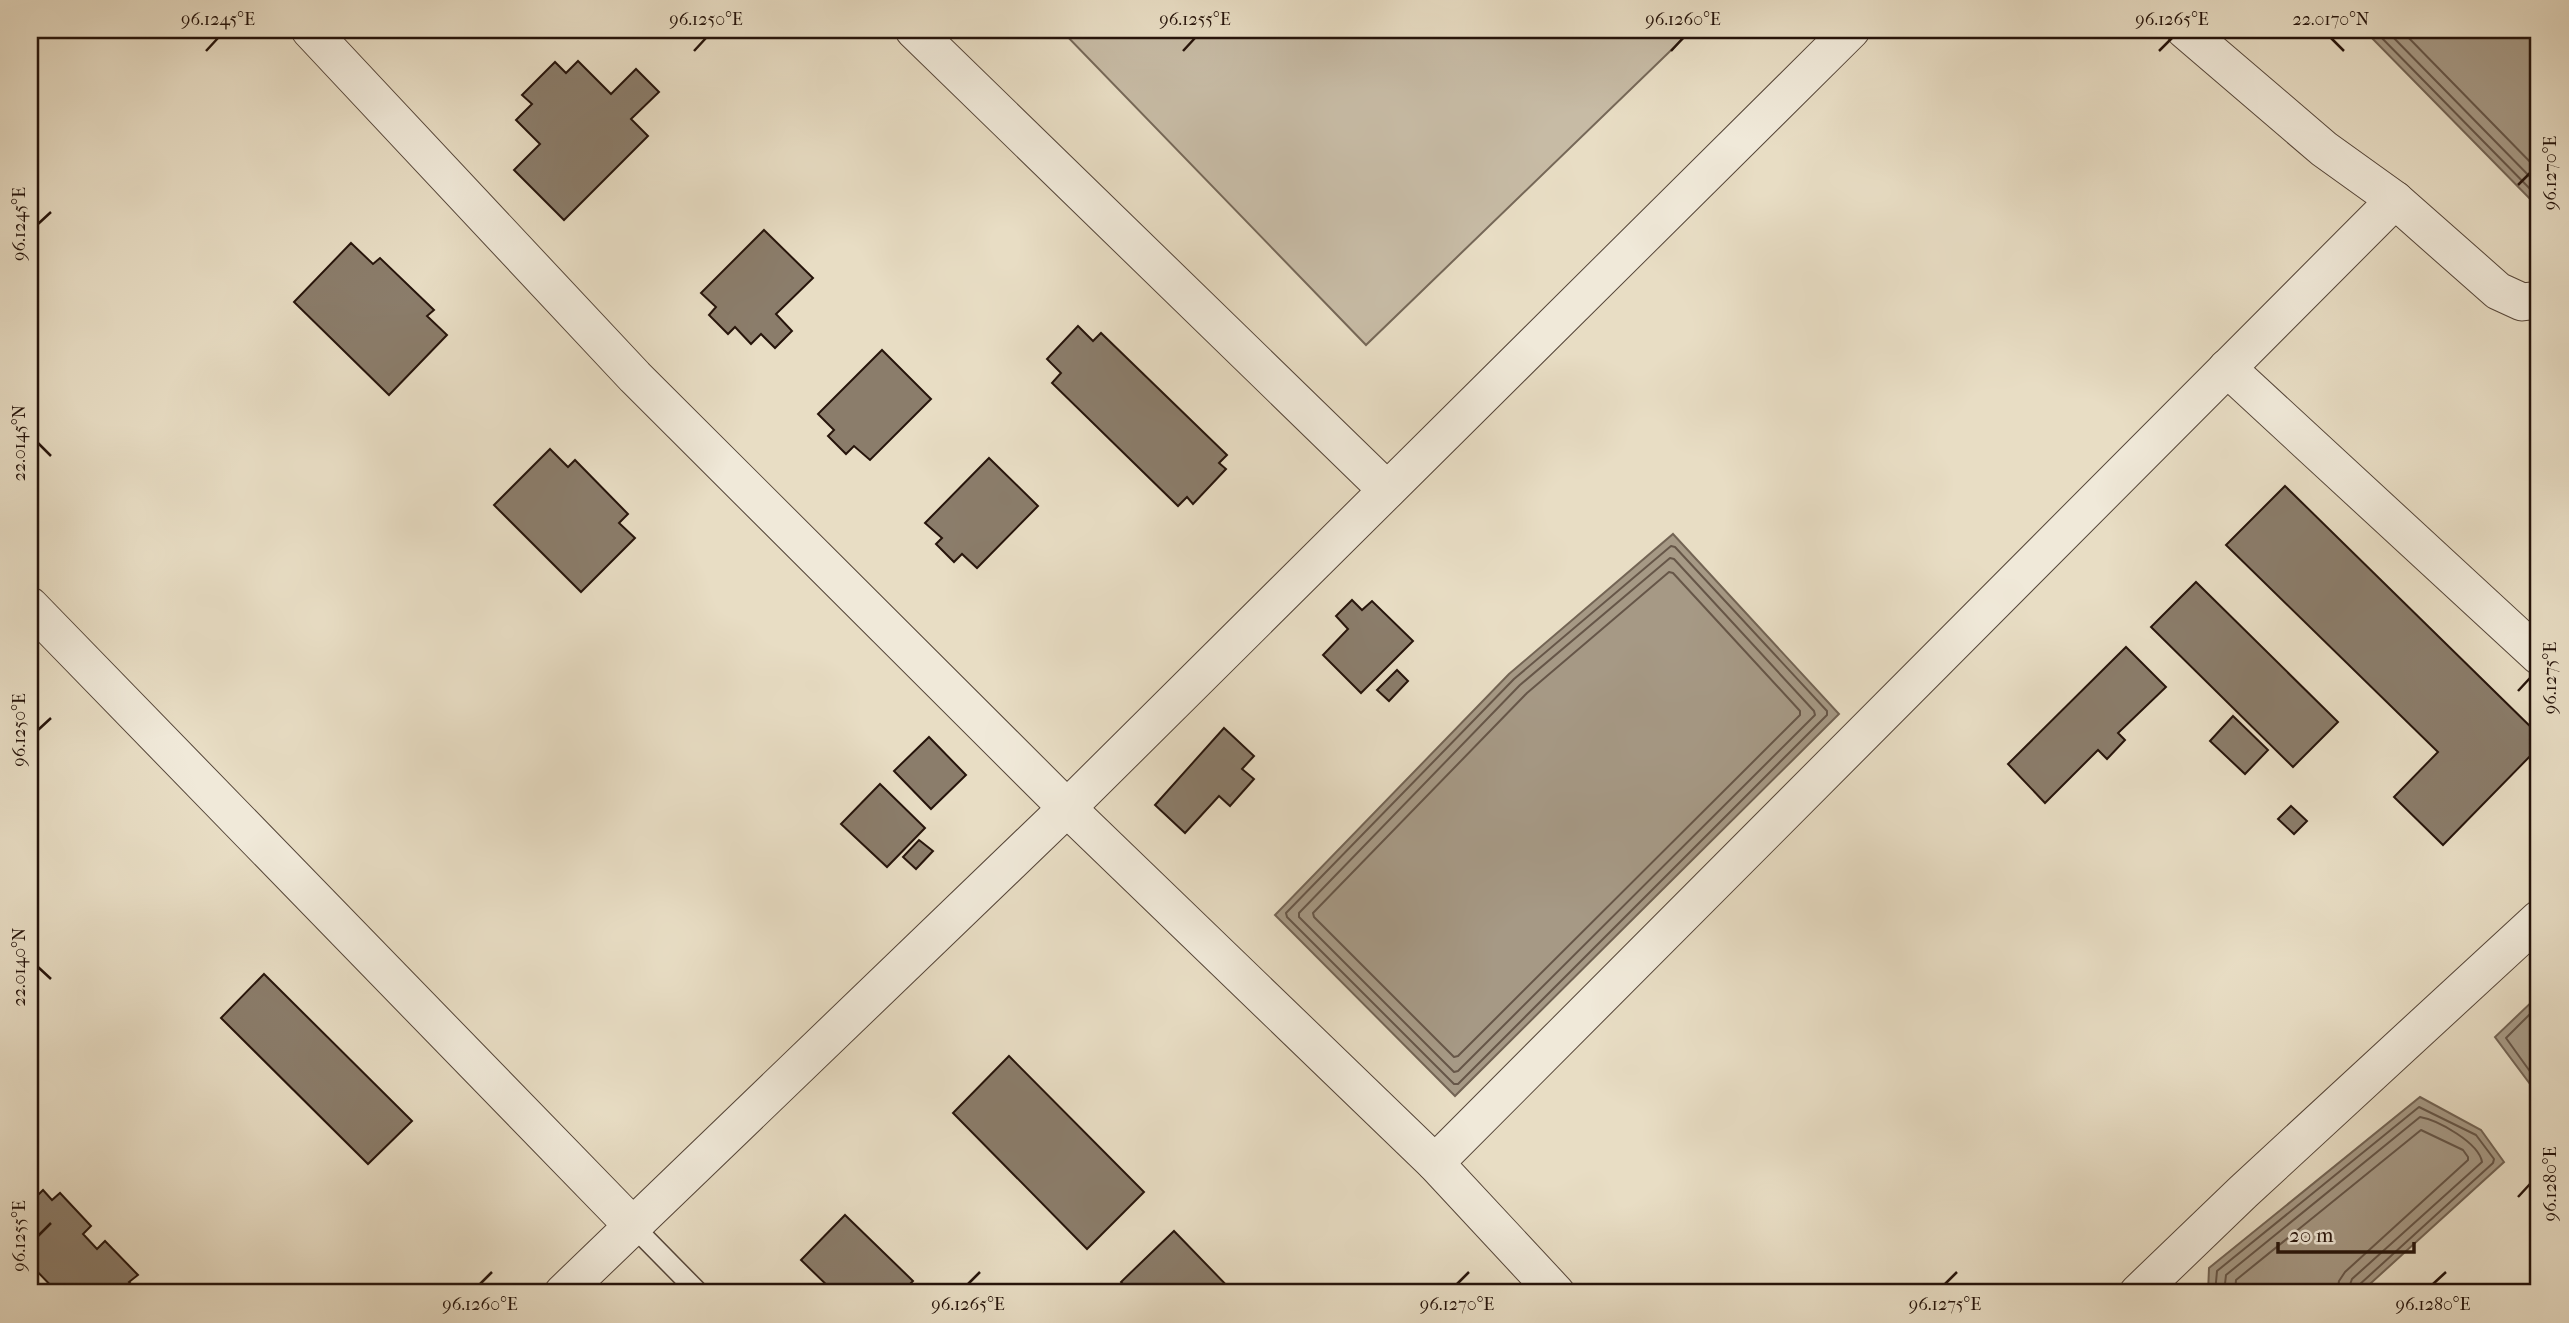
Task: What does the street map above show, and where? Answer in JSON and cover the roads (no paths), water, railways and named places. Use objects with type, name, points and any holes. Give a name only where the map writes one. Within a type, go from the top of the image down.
[{"type":"street","points":[[310,30],[635,377],[1067,808],[1435,1163],[1556,1293]]},
{"type":"street","points":[[914,30],[1387,490]]},
{"type":"street","points":[[563,1293],[1067,808],[1851,30]]},
{"type":"street","points":[[2185,30],[2324,149],[2395,200],[2498,291],[2522,302],[2539,300]]},
{"type":"street","points":[[1435,1163],[2395,200]]},
{"type":"street","points":[[2227,368],[2539,656]]},
{"type":"street","points":[[30,606],[633,1226]]},
{"type":"street","points":[[2138,1293],[2243,1192],[2539,919]]},
{"type":"lane","points":[[633,1226],[699,1293]]},
{"type":"water","points":[[2364,30],[2539,30],[2539,208]]},
{"type":"water","points":[[1673,534],[1839,714],[1455,1096],[1275,915],[1509,674]]},
{"type":"water","points":[[2539,995],[2539,1096],[2495,1037]]},
{"type":"water","points":[[2420,1097],[2481,1130],[2504,1162],[2360,1293],[2208,1293],[2209,1268]]}]
